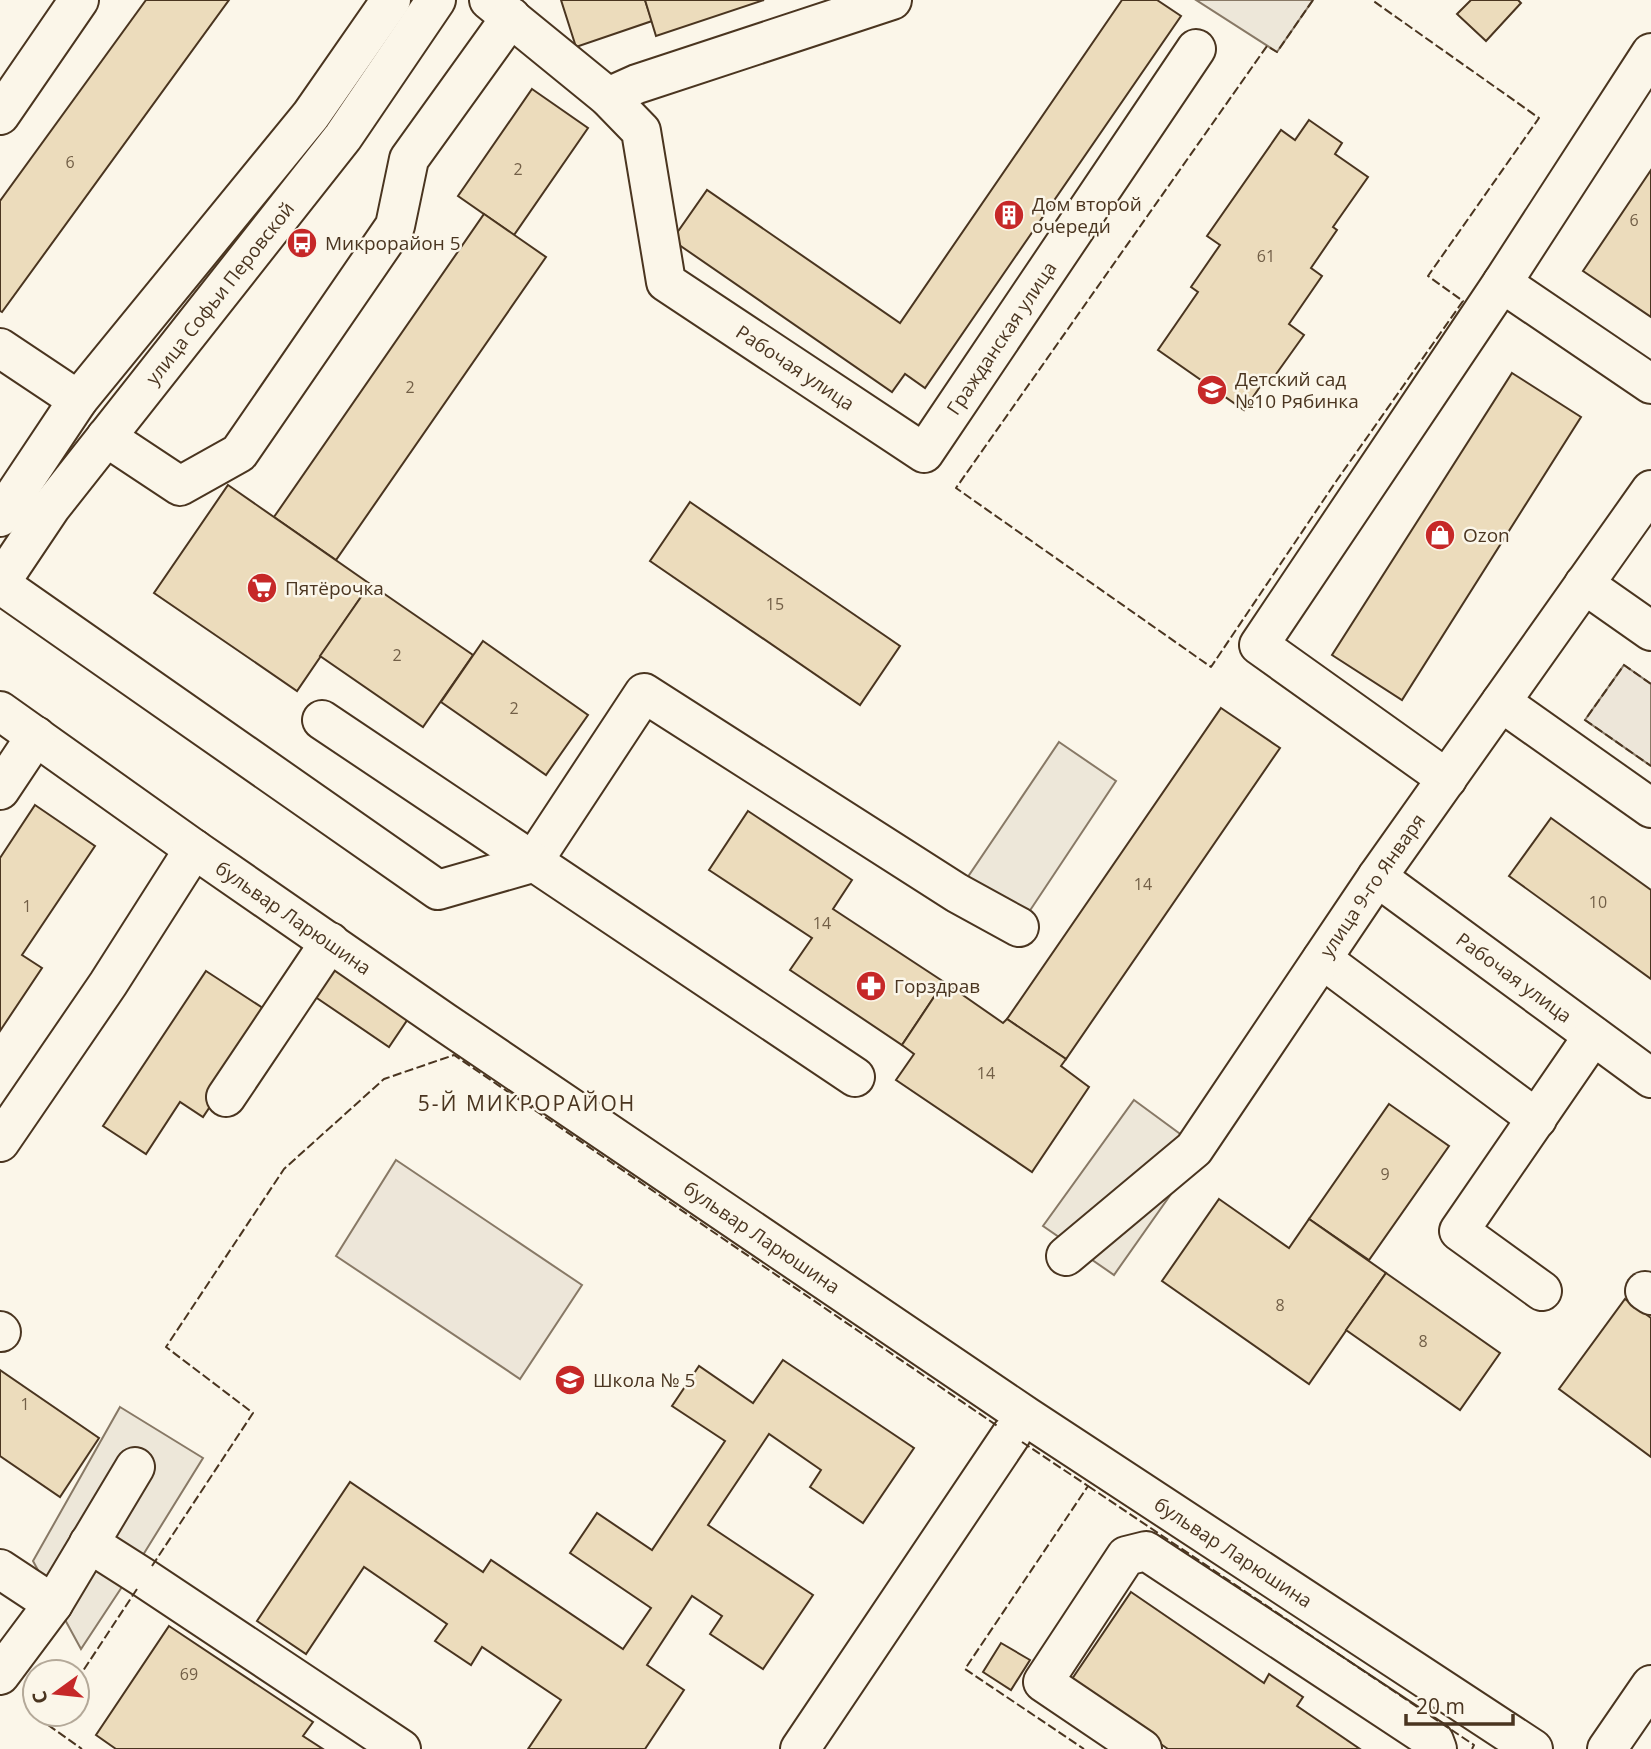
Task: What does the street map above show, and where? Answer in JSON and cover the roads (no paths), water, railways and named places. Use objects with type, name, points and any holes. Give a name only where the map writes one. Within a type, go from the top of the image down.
[{"type":"street","points":[[0,115],[79,0]]},
{"type":"street","name":"улица Софьи Перовской","points":[[7,491],[311,115],[391,0]]},
{"type":"street","name":"улица Софьи Перовской","points":[[0,583],[51,507],[343,137],[436,0]]},
{"type":"street","points":[[106,437],[180,486],[239,453],[395,226],[409,159],[500,9],[608,97],[637,84],[892,0]]},
{"type":"street","name":"Гражданская улица","points":[[924,453],[1196,49]]},
{"type":"street","points":[[1447,779],[1259,645],[1502,283],[1651,53]]},
{"type":"street","name":"Рабочая улица","points":[[608,97],[641,131],[667,282],[924,453]]},
{"type":"street","points":[[1502,283],[1651,384]]},
{"type":"street","points":[[0,348],[78,400]]},
{"type":"street","name":"улица 9-го Января","points":[[1066,1256],[1194,1149],[1377,877],[1651,490]]},
{"type":"street","points":[[7,491],[51,507]]},
{"type":"street","points":[[0,583],[438,890],[532,863],[644,693],[957,892],[1018,927]]},
{"type":"street","points":[[1584,584],[1651,631]]},
{"type":"street","points":[[1501,702],[1651,808]]},
{"type":"street","name":"бульвар Ларюшина","points":[[0,710],[194,849],[456,1030],[1027,1417],[1533,1749]]},
{"type":"street","points":[[322,720],[855,1077]]},
{"type":"street","points":[[0,790],[36,736]]},
{"type":"street","points":[[0,1142],[108,984],[194,849]]},
{"type":"street","name":"Рабочая улица","points":[[1377,877],[1651,1078]]},
{"type":"street","points":[[226,1097],[334,944]]},
{"type":"street","points":[[1322,959],[1536,1119]]},
{"type":"street","points":[[1542,1291],[1459,1231],[1593,1036]]},
{"type":"street","points":[[800,1749],[1011,1435]]},
{"type":"street","points":[[0,1675],[53,1604],[135,1467]]},
{"type":"street","points":[[89,1544],[401,1749]]},
{"type":"street","points":[[1142,1749],[1044,1682],[1126,1556],[1146,1551],[1434,1741],[1437,1749]]},
{"type":"street","points":[[0,1569],[53,1604]]},
{"type":"street","points":[[1607,1749],[1651,1685]]},
{"type":"place","name":"Дом второй очереди","points":[[1009,215]]},
{"type":"place","name":"Микрорайон 5","points":[[302,243]]},
{"type":"place","name":"Детский сад №10 Рябинка","points":[[1212,390]]},
{"type":"place","name":"Ozon","points":[[1440,535]]},
{"type":"place","name":"Пятёрочка","points":[[262,588]]},
{"type":"place","name":"Горздрав","points":[[871,986]]},
{"type":"place","name":"Школа № 5","points":[[570,1380]]},
{"type":"district","name":"5-Й МИКРОРАЙОН","points":[[527,1103]]}]
